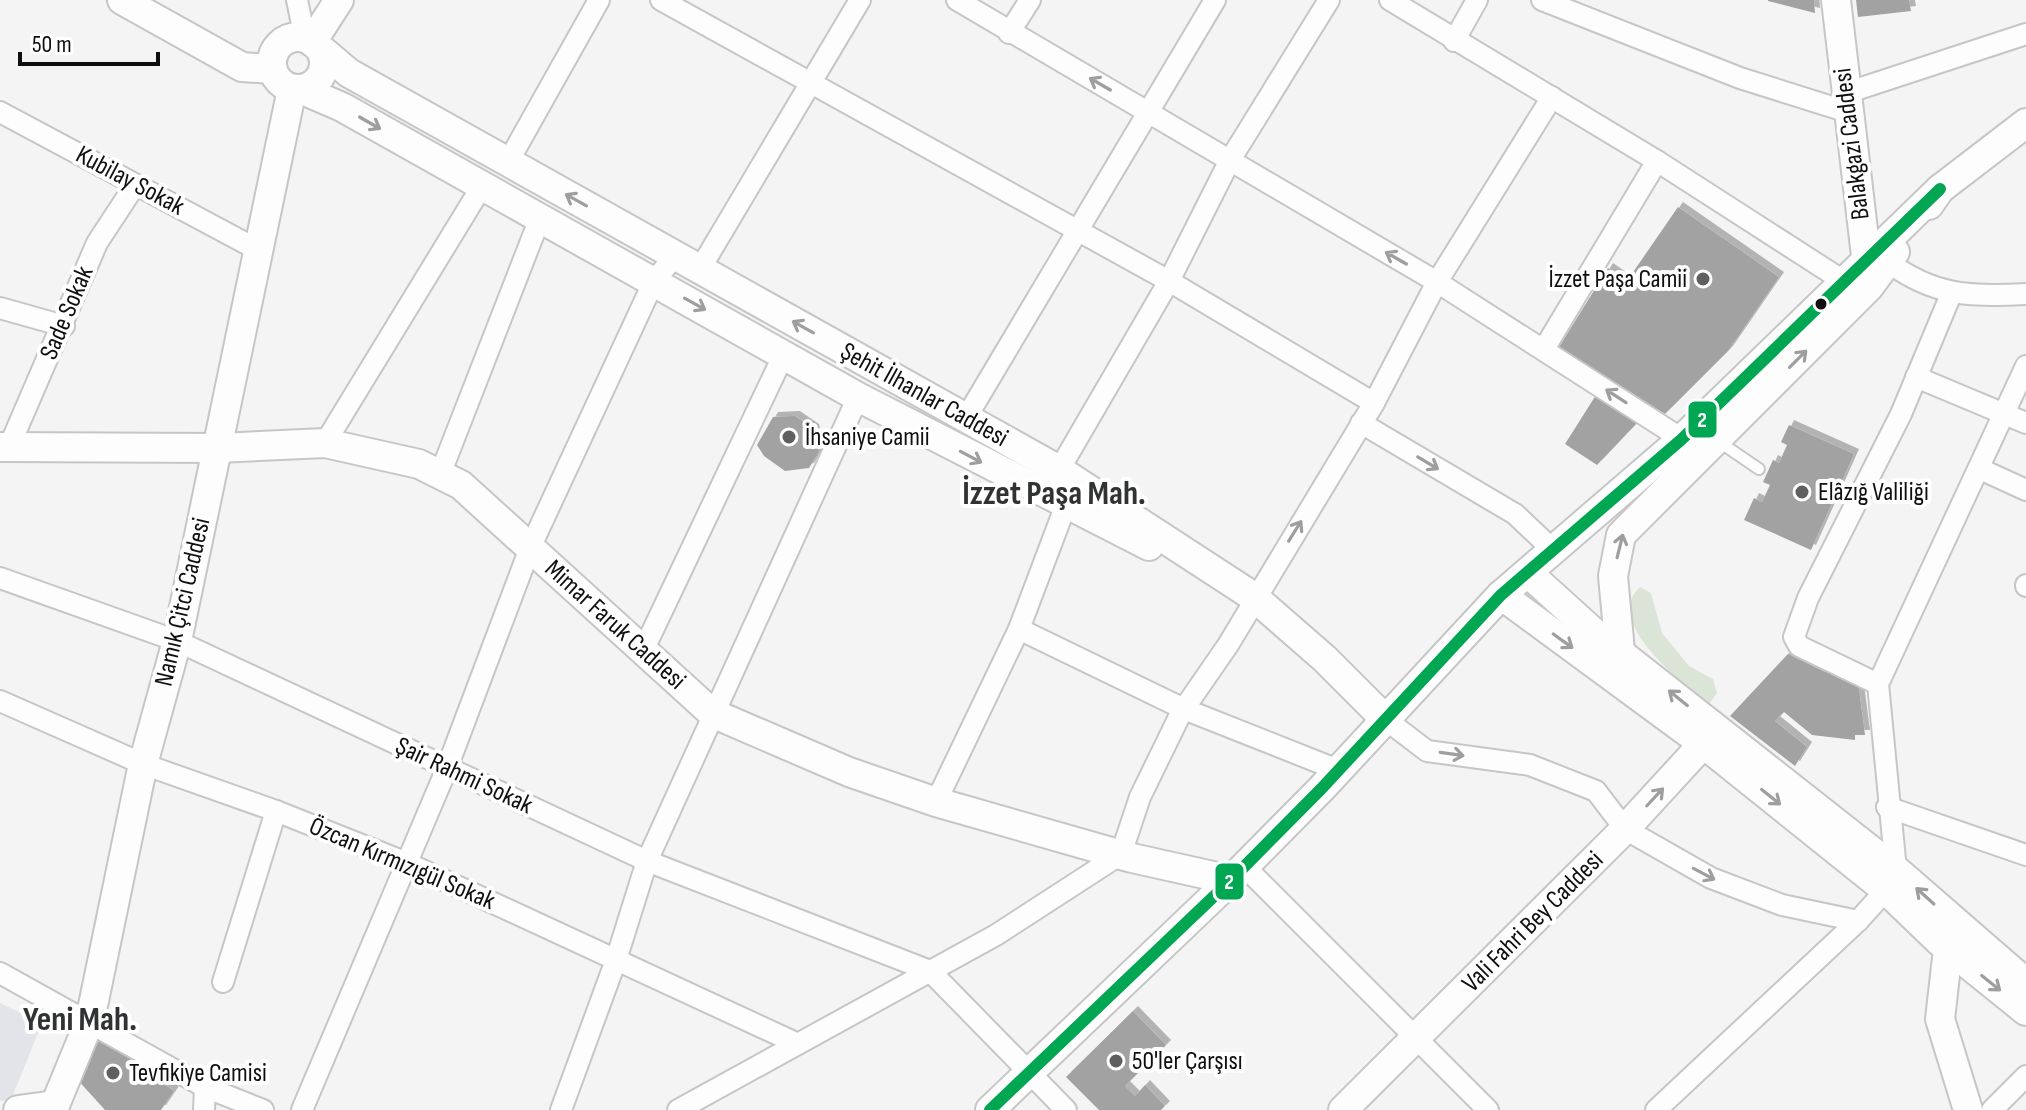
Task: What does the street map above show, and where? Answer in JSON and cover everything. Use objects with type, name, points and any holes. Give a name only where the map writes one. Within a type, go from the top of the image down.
[{"type":"street","points":[[122,0],[242,67],[272,69]]},
{"type":"street","points":[[297,0],[311,42],[323,58],[322,71],[314,83],[296,89],[279,82],[272,69],[278,47],[290,39],[311,42]]},
{"type":"street","points":[[311,42],[339,0]]},
{"type":"street","points":[[508,162],[599,0]]},
{"type":"street","points":[[661,0],[1169,281],[1374,403]]},
{"type":"street","points":[[302,1110],[447,768],[530,548],[654,281],[687,262],[810,82],[860,0]]},
{"type":"street","points":[[957,0],[1437,282],[1682,439]]},
{"type":"street","points":[[1009,33],[1030,0]]},
{"type":"street","points":[[966,418],[1080,232],[1147,111],[1215,0]]},
{"type":"street","points":[[936,802],[1019,629],[1066,486],[1230,160],[1329,0]]},
{"type":"street","points":[[1390,0],[1657,161],[1867,273],[1912,280],[1974,296],[2026,294]]},
{"type":"street","points":[[1454,41],[1477,0]]},
{"type":"street","points":[[1542,0],[1740,78],[1847,103],[2026,34]]},
{"type":"street","name":"Balakgazi Caddesi","points":[[1836,0],[1867,273]]},
{"type":"street","name":"Şehit İlhanlar Caddesi","points":[[311,42],[349,73],[966,418],[1066,486],[1254,597],[1325,659],[1385,719]]},
{"type":"street","name":"Şehit İlhanlar Caddesi","points":[[296,89],[342,107],[858,397],[1066,486]]},
{"type":"street","name":"Namık Çitci Caddesi","points":[[54,1107],[90,1020],[143,764],[177,641],[296,89]]},
{"type":"street","points":[[678,1110],[996,935],[1121,854],[1140,797],[1184,709],[1228,645],[1254,597],[1374,403],[1437,282],[1552,97]]},
{"type":"street","name":"Kubilay Sokak","points":[[0,112],[260,251]]},
{"type":"street","points":[[1620,651],[1613,576],[1621,535],[1716,440],[1940,189],[2026,123]]},
{"type":"street","points":[[1544,349],[1657,161]]},
{"type":"street","name":"Sade Sokak","points":[[5,447],[64,326],[97,243],[135,185]]},
{"type":"street","points":[[325,443],[482,186]]},
{"type":"street","points":[[441,472],[540,218]]},
{"type":"street","points":[[990,1110],[1237,873],[1501,595],[1682,439],[1867,273]]},
{"type":"street","points":[[1878,684],[1799,646],[1794,637],[1808,598],[1901,414],[1952,292]]},
{"type":"street","points":[[0,308],[64,326]]},
{"type":"street","points":[[643,651],[784,354]]},
{"type":"street","points":[[1656,1110],[1858,921],[1891,880],[1878,684],[2026,366]]},
{"type":"street","points":[[1916,377],[2026,423]]},
{"type":"street","points":[[561,1110],[616,960],[647,861],[858,397]]},
{"type":"street","points":[[1361,423],[1515,514],[1553,550]]},
{"type":"street","name":"Mimar Faruk Caddesi","points":[[5,447],[218,448],[325,443],[441,472],[499,516],[530,548],[712,713],[849,772],[936,802],[1121,854],[1237,873]]},
{"type":"street","points":[[1980,469],[2026,490]]},
{"type":"street","points":[[1528,573],[1620,651],[1711,737]]},
{"type":"street","name":"Şair Rahmi Sokak","points":[[0,578],[177,641],[647,861],[930,971]]},
{"type":"street","points":[[1501,595],[1711,737],[1891,880],[2026,1011]]},
{"type":"street","points":[[1019,629],[1184,709],[1338,770]]},
{"type":"street","name":"Özcan Kırmızıgül Sokak","points":[[0,701],[143,764],[276,811],[407,863],[798,1044]]},
{"type":"street","points":[[1385,719],[1427,751],[1530,765],[1596,791],[1625,829],[1711,878],[1782,905],[1858,921]]},
{"type":"street","name":"Vali Fahri Bey Caddesi","points":[[1343,1110],[1625,829],[1711,737]]},
{"type":"street","points":[[1887,807],[2026,855]]},
{"type":"street","points":[[223,982],[276,811]]},
{"type":"street","points":[[1237,873],[1488,1110]]},
{"type":"street","points":[[1955,942],[2026,983]]},
{"type":"street","points":[[1955,942],[1940,1019],[1968,1110]]},
{"type":"street","points":[[930,971],[1066,1110]]},
{"type":"street","points":[[0,973],[90,1020],[205,1087],[263,1110]]},
{"type":"street","points":[[1992,1110],[2026,1076]]},
{"type":"street","points":[[204,1110],[205,1087]]},
{"type":"street","points":[[18,1110],[54,1107]]},
{"type":"lane","points":[[1716,440],[1759,469]]},
{"type":"shaded area","points":[[0,1003],[42,1023],[11,1100],[0,1101]]},
{"type":"green space","points":[[1640,587],[1651,593],[1662,633],[1689,666],[1713,679],[1717,693],[1709,704],[1666,668],[1638,634],[1631,617],[1631,601]]},
{"type":"building","points":[[1814,0],[1815,13],[1768,1]]},
{"type":"building","points":[[1856,0],[1909,0],[1911,11],[1858,17]]},
{"type":"building","points":[[1678,207],[1779,277],[1728,351],[1665,414],[1559,347],[1608,268],[1627,281]]},
{"type":"building","points":[[1596,395],[1634,416],[1636,424],[1597,465],[1565,444]]},
{"type":"building","name":"İhsaniye Camii","points":[[795,416],[814,429],[819,452],[809,468],[785,471],[764,456],[757,445],[773,417]]},
{"type":"building","name":"Elâzığ Valiliği","points":[[1789,425],[1854,454],[1811,550],[1744,520],[1754,498],[1762,502],[1770,485],[1763,482],[1773,460],[1779,463],[1787,445],[1781,442]]},
{"type":"building","points":[[1788,654],[1823,671],[1858,682],[1865,735],[1855,735],[1855,740],[1812,735],[1784,712],[1775,721],[1807,747],[1795,766],[1730,716]]},
{"type":"building","name":"50'ler Çarşısı","points":[[1133,1011],[1166,1045],[1125,1086],[1135,1096],[1145,1085],[1165,1106],[1161,1110],[1099,1110],[1066,1077]]},
{"type":"building","name":"Tevfikiye Camisi","points":[[101,1038],[174,1091],[161,1110],[105,1110],[75,1077]]},
{"type":"transit line","name":"2","points":[[990,1110],[1231,880],[1322,788],[1501,595],[1682,439],[1940,189]]},
{"type":"place","name":"İzzet Paşa Camii","points":[[1703,279]]},
{"type":"place","name":"İhsaniye Camii","points":[[789,437]]},
{"type":"place","name":"Elâzığ Valiliği","points":[[1802,492]]},
{"type":"place","name":"50'ler Çarşısı","points":[[1116,1061]]},
{"type":"place","name":"Tevfikiye Camisi","points":[[113,1073]]},
{"type":"district","name":"İzzet Paşa Mah.","points":[[1054,493]]},
{"type":"district","name":"Yeni Mah.","points":[[80,1019]]}]
